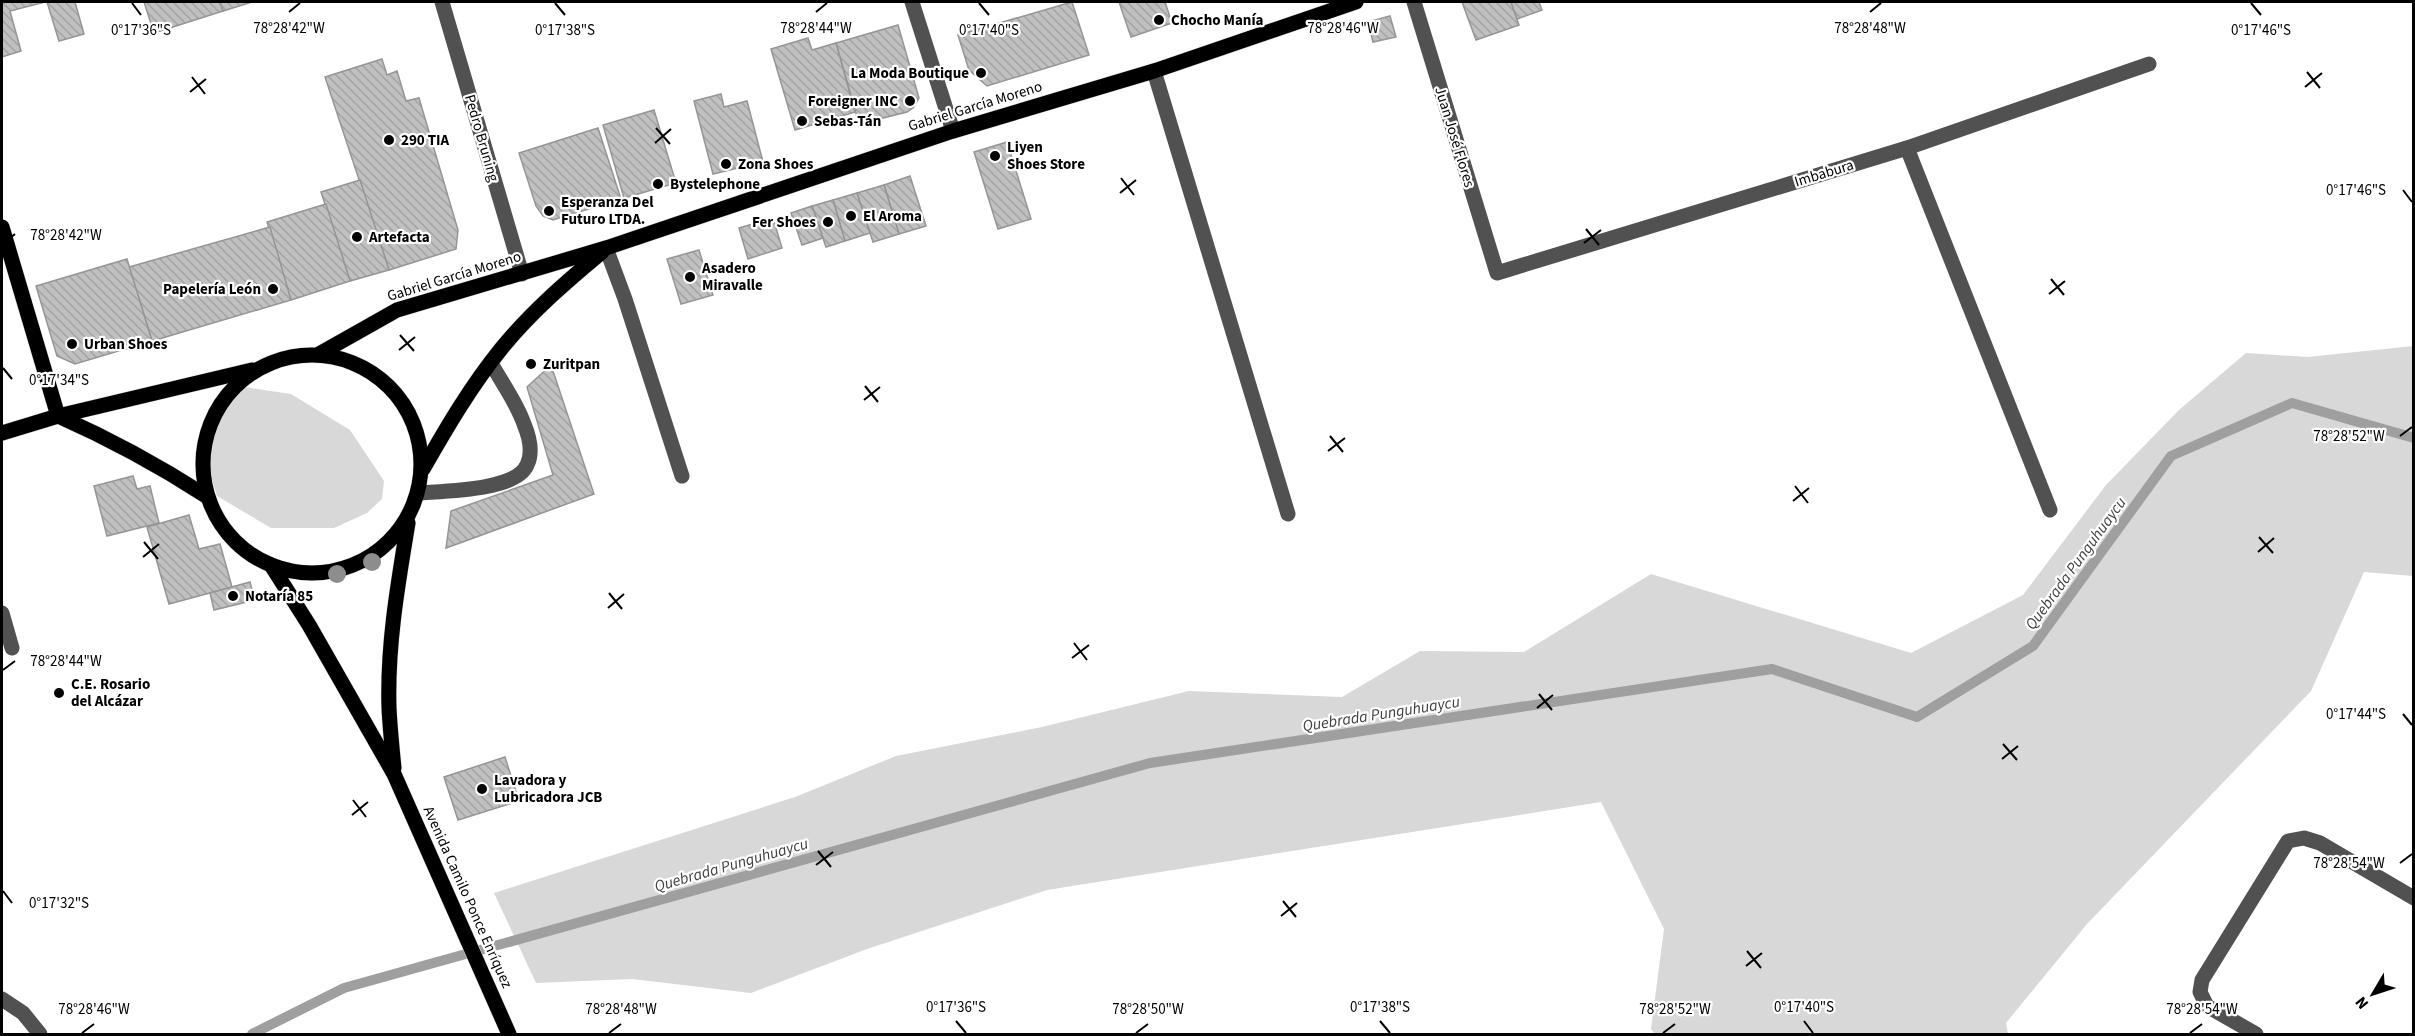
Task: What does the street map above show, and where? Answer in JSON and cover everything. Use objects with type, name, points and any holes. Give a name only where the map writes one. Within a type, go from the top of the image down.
[{"type":"main road","name":"Gabriel García Moreno","points":[[319,354],[397,310],[606,248],[953,131],[1154,71],[1356,2]]},
{"type":"main road","points":[[2,227],[58,416],[110,439],[159,466],[206,496]]},
{"type":"main road","name":"Gabriel García Moreno","points":[[423,469],[459,406],[502,348],[551,295],[606,248]]},
{"type":"main road","points":[[2,433],[58,416],[254,370],[285,357],[319,354],[360,365],[394,390],[415,426],[423,469],[418,493],[409,516],[395,537],[374,555],[350,567],[324,573],[297,572],[271,565],[243,549],[221,524],[206,496],[202,474],[202,452],[207,430],[216,410],[230,391],[254,370]]},
{"type":"main road","name":"Avenida Camilo Ponce Enríquez","points":[[394,774],[389,706],[392,652],[399,579],[409,516]]},
{"type":"main road","name":"Avenida Camilo Ponce Enríquez","points":[[271,565],[309,625],[394,774],[509,1035]]},
{"type":"street","name":"Pedro Bruning","points":[[442,2],[522,274]]},
{"type":"street","points":[[912,2],[953,131]]},
{"type":"street","name":"Juan José Flores","points":[[1414,2],[1497,273]]},
{"type":"street","name":"Imbabura","points":[[1497,273],[1906,148],[2149,64]]},
{"type":"street","points":[[1154,71],[1288,514]]},
{"type":"street","points":[[1906,148],[2050,510]]},
{"type":"street","points":[[606,248],[625,299],[682,476]]},
{"type":"street","points":[[418,493],[484,487],[516,477],[527,468],[530,457],[524,423],[491,363]]},
{"type":"street","points":[[2,613],[12,648]]},
{"type":"street","points":[[2256,1035],[2207,1006],[2200,993],[2202,980],[2288,841],[2304,838],[2320,843],[2414,898]]},
{"type":"street","points":[[2,999],[23,1013],[40,1035]]},
{"type":"shaded area","points":[[2413,346],[2413,576],[2364,572],[2311,691],[2087,924],[2006,1023],[2008,1034],[1655,1034],[1651,1029],[1664,929],[1601,802],[1047,890],[867,949],[751,993],[632,979],[536,983],[494,893],[795,797],[896,756],[1042,727],[1189,691],[1342,697],[1420,651],[1524,652],[1651,574],[1911,653],[2023,595],[2106,485],[2179,410],[2246,353],[2308,357]]},
{"type":"shaded area","points":[[244,387],[291,394],[350,430],[384,481],[382,499],[367,513],[334,528],[271,528],[217,496],[201,446],[215,411]]},
{"type":"building","points":[[2,2],[45,2],[10,11],[21,51],[2,57]]},
{"type":"building","points":[[47,2],[75,2],[84,34],[59,41]]},
{"type":"building","points":[[144,2],[220,2],[223,11],[154,33]]},
{"type":"building","points":[[220,2],[252,2],[223,11]]},
{"type":"building","points":[[1072,2],[1089,55],[987,86],[969,70],[958,35]]},
{"type":"building","points":[[1119,2],[1165,2],[1172,23],[1131,37]]},
{"type":"building","points":[[1462,2],[1511,2],[1519,25],[1476,40]]},
{"type":"building","points":[[1511,2],[1539,2],[1542,10],[1517,19]]},
{"type":"building","points":[[1390,16],[1396,37],[1373,42],[1368,22]]},
{"type":"building","points":[[898,25],[919,98],[913,108],[907,112],[859,124],[836,43]]},
{"type":"building","points":[[808,38],[812,50],[836,43],[855,112],[795,130],[771,49]]},
{"type":"building","name":"290 TIA","points":[[382,59],[387,75],[397,71],[406,101],[419,98],[458,230],[456,249],[389,270],[325,77]]},
{"type":"building","points":[[721,94],[724,107],[747,101],[763,162],[713,174],[694,101]]},
{"type":"building","points":[[654,110],[676,183],[624,198],[603,125]]},
{"type":"building","points":[[598,128],[621,199],[553,220],[543,216],[536,206],[519,153]]},
{"type":"building","points":[[1007,142],[1031,219],[998,229],[974,152]]},
{"type":"building","points":[[910,176],[926,226],[899,234],[884,185]]},
{"type":"building","name":"Artefacta","points":[[360,180],[389,270],[350,281],[321,192]]},
{"type":"building","points":[[884,185],[899,234],[873,242],[857,193]]},
{"type":"building","name":"El Aroma","points":[[857,193],[870,233],[845,241],[833,200]]},
{"type":"building","name":"Fer Shoes","points":[[833,200],[845,241],[826,247],[812,206]]},
{"type":"building","points":[[326,204],[350,281],[291,300],[267,222]]},
{"type":"building","points":[[812,206],[823,238],[802,245],[791,213]]},
{"type":"building","points":[[773,218],[782,248],[748,259],[739,228]]},
{"type":"building","points":[[270,227],[291,300],[152,341],[129,267]]},
{"type":"building","name":"Asadero Miravalle","points":[[699,250],[713,295],[681,304],[667,259]]},
{"type":"building","points":[[127,259],[152,341],[75,364],[57,356],[36,286]]},
{"type":"building","points":[[551,365],[594,494],[446,548],[451,511],[553,475],[527,387]]},
{"type":"building","points":[[133,476],[137,489],[150,486],[159,523],[107,536],[94,486]]},
{"type":"building","points":[[189,515],[199,549],[220,544],[232,587],[169,604],[147,527]]},
{"type":"building","name":"Notaría 85","points":[[250,582],[255,600],[214,610],[210,593]]},
{"type":"building","name":"Lavadora y Lubricadora JCB","points":[[505,757],[519,801],[458,820],[444,777]]},
{"type":"waterway","name":"Quebrada Punguhuaycu","points":[[252,1034],[344,988],[1150,763],[1772,669],[1917,717],[2033,646],[2171,456],[2292,403],[2414,438]]},
{"type":"place","name":"Chocho Manía","points":[[1159,20]]},
{"type":"place","name":"La Moda Boutique","points":[[981,73]]},
{"type":"place","name":"Foreigner INC","points":[[910,101]]},
{"type":"place","name":"Sebas-Tán","points":[[802,121]]},
{"type":"place","name":"290 TIA","points":[[389,140]]},
{"type":"place","name":"Liyen Shoes Store","points":[[995,156]]},
{"type":"place","name":"Zona Shoes","points":[[726,164]]},
{"type":"place","name":"Bystelephone","points":[[658,184]]},
{"type":"place","name":"Esperanza Del Futuro LTDA.","points":[[549,211]]},
{"type":"place","name":"El Aroma","points":[[851,216]]},
{"type":"place","name":"Fer Shoes","points":[[828,222]]},
{"type":"place","name":"Artefacta","points":[[357,237]]},
{"type":"place","name":"Asadero Miravalle","points":[[690,277]]},
{"type":"place","name":"Papelería León","points":[[273,289]]},
{"type":"place","name":"Urban Shoes","points":[[72,344]]},
{"type":"place","name":"Zuritpan","points":[[531,364]]},
{"type":"place","name":"Notaría 85","points":[[233,596]]},
{"type":"place","name":"C.E. Rosario del Alcázar","points":[[59,693]]},
{"type":"place","name":"Lavadora y Lubricadora JCB","points":[[482,789]]}]
